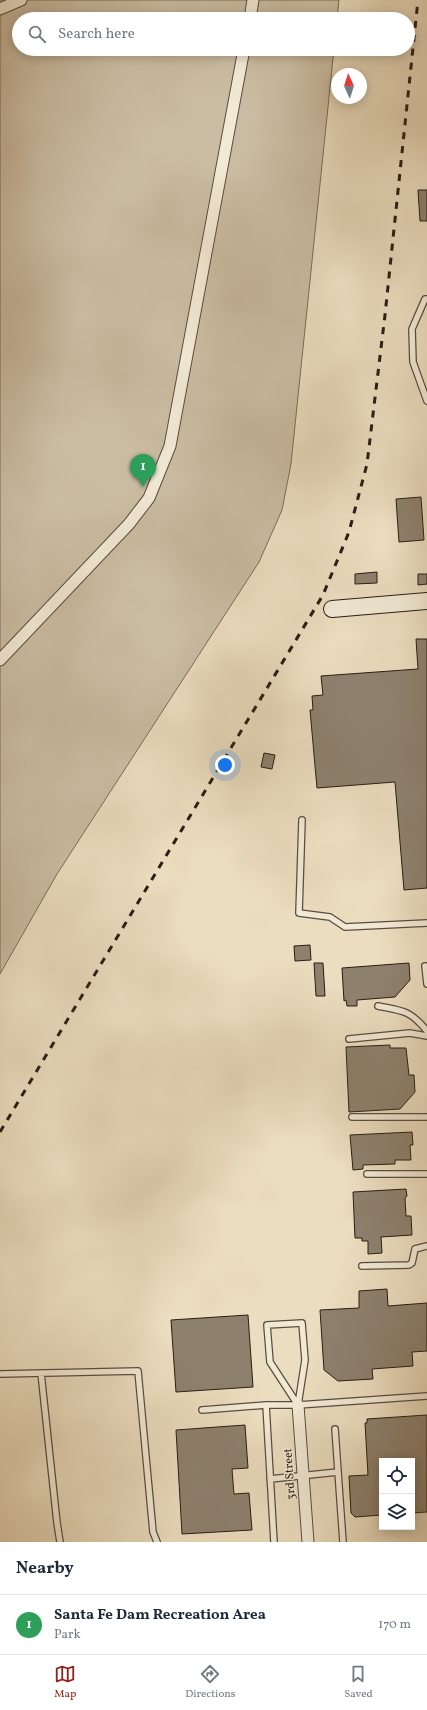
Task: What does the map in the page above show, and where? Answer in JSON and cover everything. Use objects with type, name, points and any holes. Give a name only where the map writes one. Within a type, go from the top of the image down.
[{"type":"street","points":[[0,9],[21,0]]},
{"type":"street","points":[[251,12],[253,0]]},
{"type":"street","points":[[0,660],[129,524],[149,498],[170,446],[243,56]]},
{"type":"street","points":[[332,609],[427,601]]},
{"type":"street","name":"3rd Street","points":[[298,1405],[308,1542]]},
{"type":"lane","points":[[427,299],[425,299],[412,329],[413,362],[427,401]]},
{"type":"lane","points":[[302,820],[299,913],[330,917],[345,927],[427,923]]},
{"type":"lane","points":[[425,966],[427,984]]},
{"type":"lane","points":[[378,1006],[407,1012],[416,1018],[427,1031]]},
{"type":"lane","points":[[349,1039],[410,1033],[427,1036]]},
{"type":"lane","points":[[352,1117],[427,1117]]},
{"type":"lane","points":[[367,1174],[427,1174]]},
{"type":"lane","points":[[362,1266],[409,1265],[412,1263],[415,1249],[427,1246]]},
{"type":"lane","points":[[302,1323],[304,1360],[298,1405],[270,1362],[267,1325],[302,1323]]},
{"type":"lane","points":[[0,1374],[138,1371],[153,1532],[157,1542]]},
{"type":"lane","points":[[41,1374],[60,1542]]},
{"type":"lane","points":[[202,1410],[427,1396]]},
{"type":"lane","points":[[266,1405],[274,1542]]},
{"type":"lane","points":[[335,1429],[343,1542]]},
{"type":"lane","points":[[270,1479],[338,1472]]},
{"type":"shaded area","points":[[0,0],[339,0],[338,12],[12,12],[12,56],[333,56],[291,464],[282,510],[259,562],[57,874],[0,974]]},
{"type":"building","points":[[418,190],[427,190],[427,221],[420,221]]},
{"type":"building","points":[[421,497],[424,540],[399,542],[396,499]]},
{"type":"building","points":[[377,572],[377,583],[355,584],[355,574]]},
{"type":"building","points":[[418,574],[427,574],[427,584],[418,585]]},
{"type":"building","points":[[416,639],[427,639],[427,888],[404,890],[395,782],[317,788],[310,710],[313,710],[312,696],[323,695],[321,676],[418,669]]},
{"type":"building","points":[[264,753],[275,755],[272,769],[261,767]]},
{"type":"building","points":[[310,945],[311,960],[295,961],[294,946]]},
{"type":"building","points":[[314,963],[323,963],[325,996],[316,996]]},
{"type":"building","points":[[409,963],[410,980],[395,997],[357,1000],[357,1006],[347,1006],[346,1000],[344,1001],[342,968]]},
{"type":"building","points":[[390,1045],[390,1048],[406,1048],[409,1075],[414,1075],[415,1092],[400,1109],[349,1112],[346,1047]]},
{"type":"building","points":[[412,1132],[413,1145],[410,1145],[411,1160],[395,1160],[395,1164],[363,1165],[363,1169],[353,1170],[350,1135]]},
{"type":"building","points":[[406,1189],[406,1216],[411,1216],[412,1235],[381,1237],[382,1253],[368,1254],[368,1241],[362,1241],[362,1238],[355,1238],[353,1192]]},
{"type":"building","points":[[387,1289],[388,1306],[427,1303],[427,1351],[412,1352],[413,1366],[372,1369],[373,1379],[338,1381],[324,1370],[320,1310],[359,1308],[359,1291]]},
{"type":"building","points":[[248,1315],[253,1387],[176,1392],[171,1320]]},
{"type":"building","points":[[427,1415],[427,1512],[415,1513],[415,1458],[379,1458],[379,1515],[355,1517],[351,1513],[349,1476],[368,1475],[365,1423],[367,1423],[367,1419]]},
{"type":"building","points":[[245,1425],[248,1468],[232,1469],[234,1494],[249,1493],[252,1530],[182,1534],[176,1430]]},
{"type":"railway","points":[[415,29],[418,0]]},
{"type":"railway","points":[[0,1132],[323,595],[349,532],[367,464],[385,315],[412,56]]},
{"type":"place","name":"Santa Fe Dam Recreation Area","points":[[143,487]]}]
